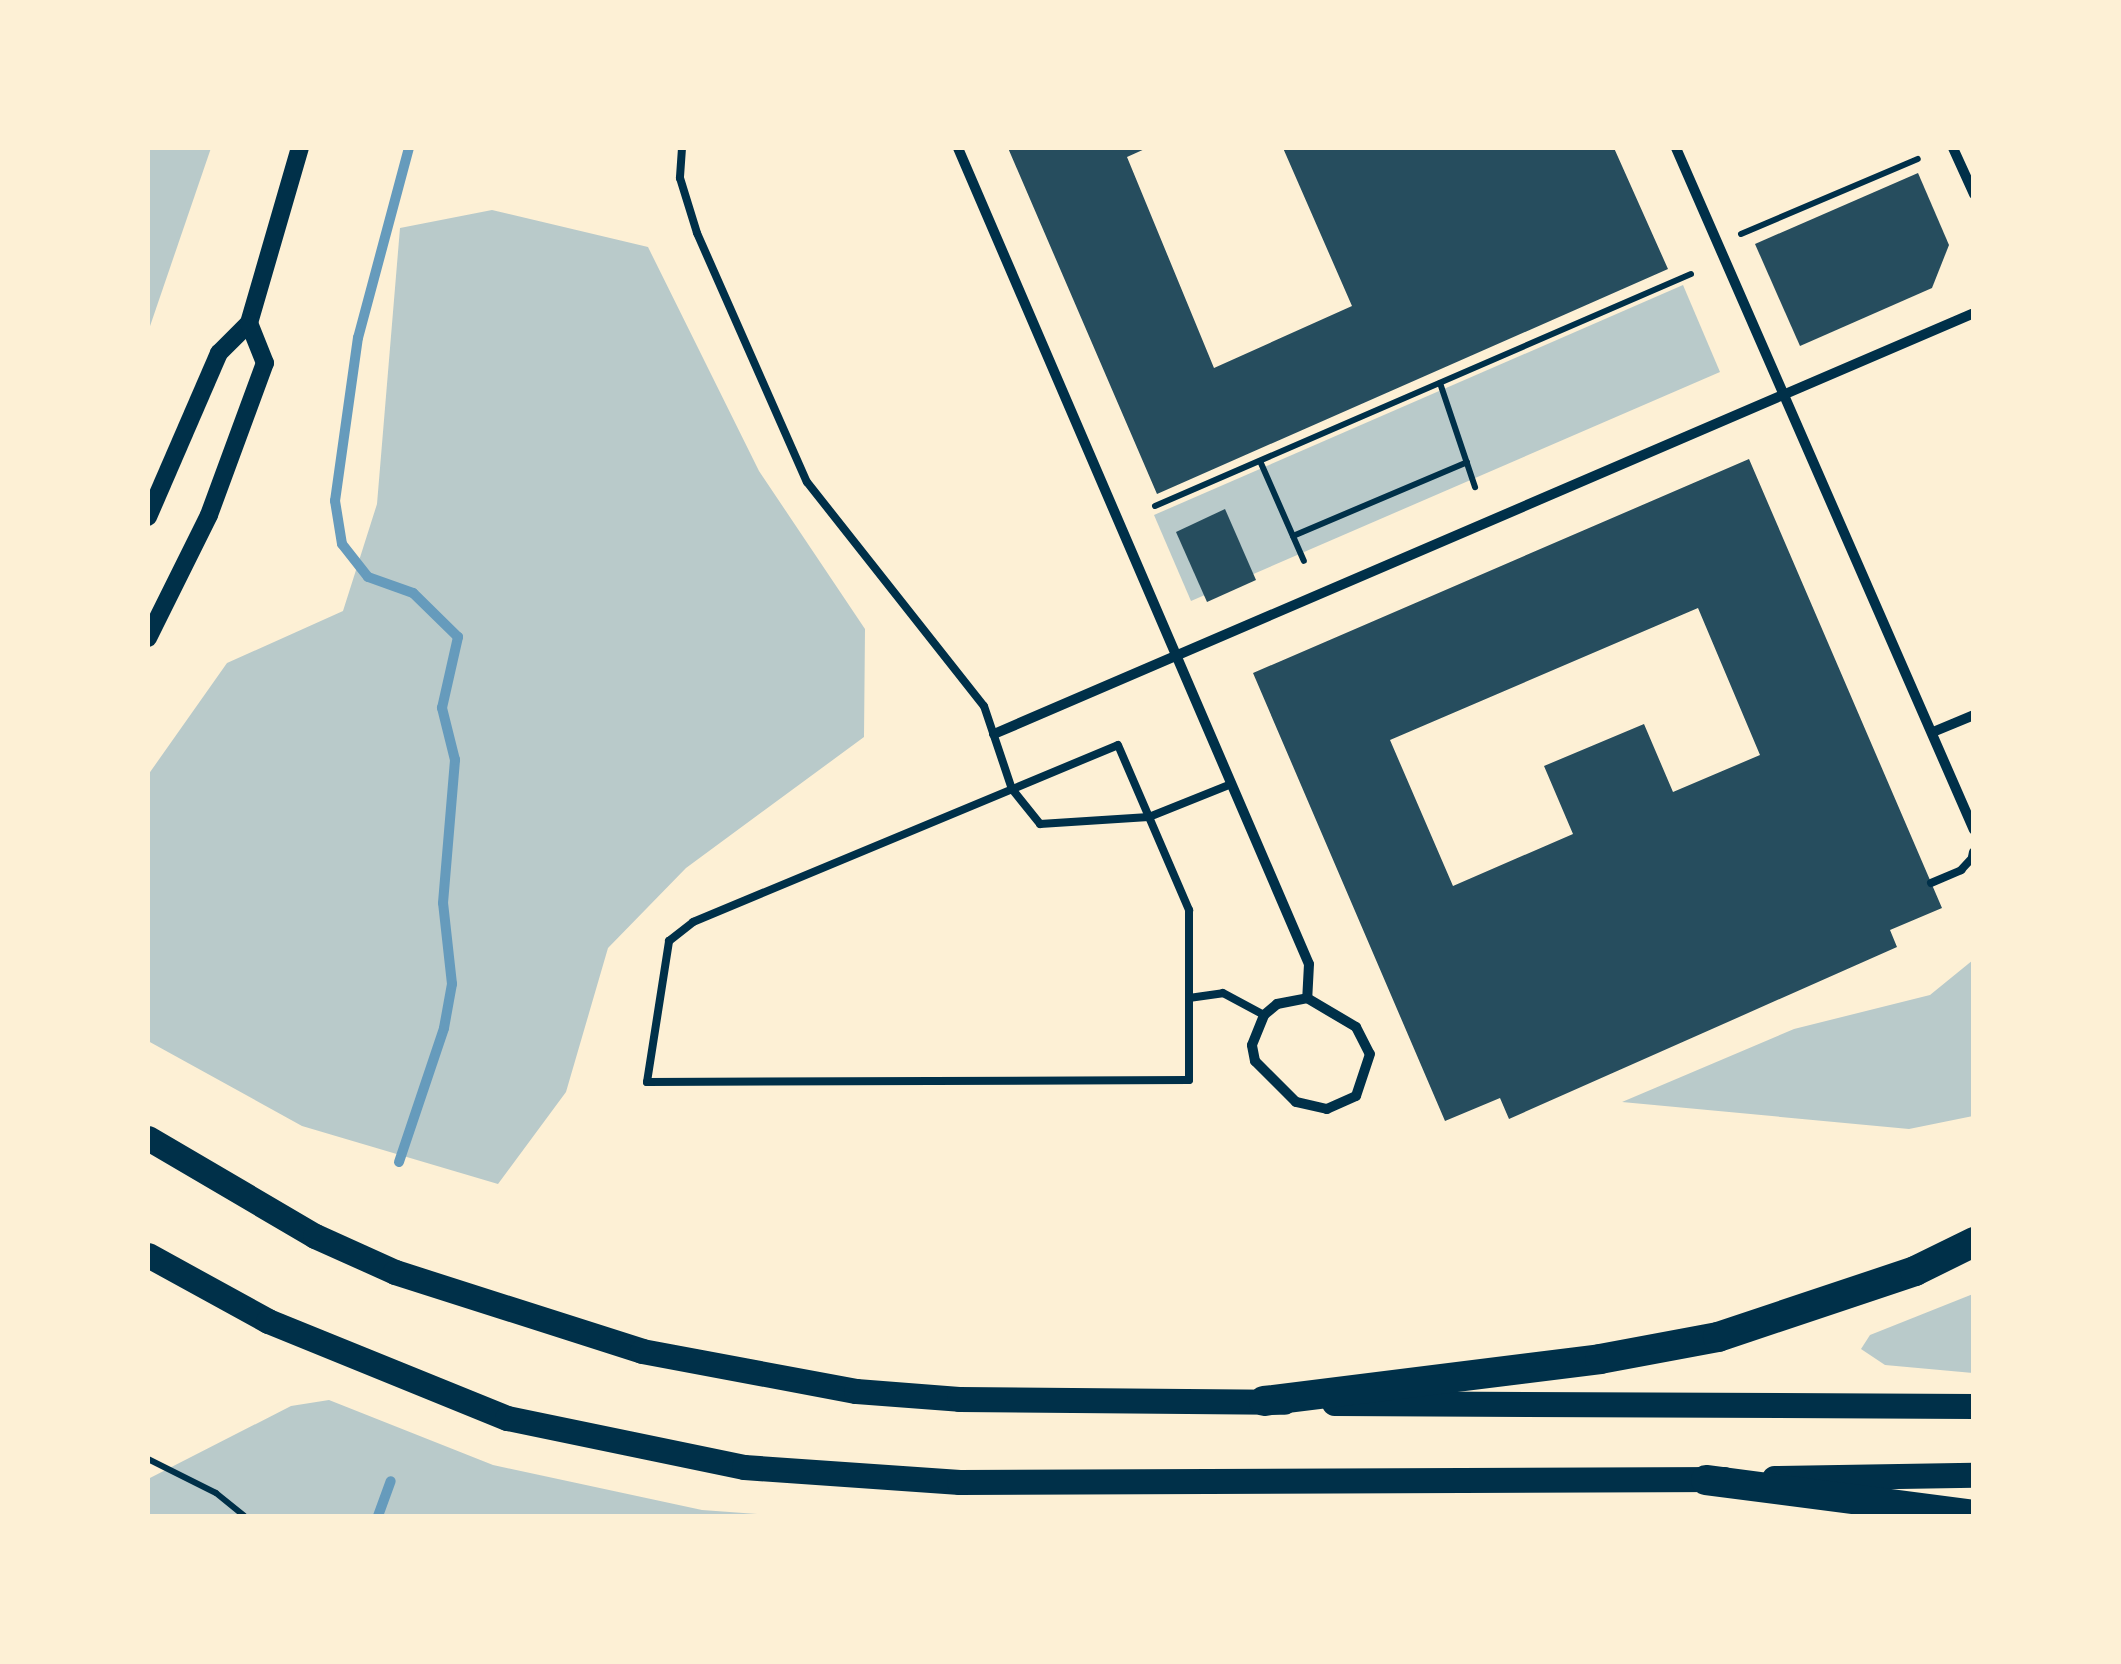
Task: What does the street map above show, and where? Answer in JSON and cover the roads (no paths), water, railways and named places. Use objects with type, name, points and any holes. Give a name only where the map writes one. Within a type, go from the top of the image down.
[{"type":"highway","points":[[1264,1401],[1600,1359],[1718,1337],[1915,1271],[1974,1242]]},
{"type":"highway","points":[[1706,1480],[1974,1515]]},
{"type":"main road","points":[[148,1138],[314,1236],[395,1272],[642,1351],[873,1393],[1660,1409],[1974,1406]]},
{"type":"main road","points":[[148,1255],[268,1320],[508,1418],[744,1467],[959,1482],[1706,1480],[1974,1475]]},
{"type":"street","points":[[148,517],[219,353],[249,323],[300,148]]},
{"type":"street","points":[[958,148],[1172,659],[1309,964],[1307,998]]},
{"type":"street","points":[[1676,148],[1974,830]]},
{"type":"street","points":[[1952,148],[1974,194]]},
{"type":"street","points":[[994,734],[1974,313]]},
{"type":"street","points":[[148,638],[209,515],[265,363],[249,323]]},
{"type":"street","points":[[1932,732],[1974,715]]},
{"type":"street","points":[[1307,998],[1365,1039],[1370,1069],[1344,1105],[1311,1108],[1262,1076],[1252,1045],[1264,1014],[1291,999],[1307,998]]},
{"type":"lane","points":[[682,148],[680,178],[696,233],[807,482],[965,679],[994,734],[1012,789],[1040,824],[1149,817],[1228,785]]},
{"type":"lane","points":[[1118,745],[1149,817],[1189,910],[1189,1080],[646,1082],[669,941],[693,922],[1118,745]]},
{"type":"lane","points":[[1931,883],[1961,870],[1973,854]]},
{"type":"lane","points":[[1190,998],[1223,993],[1264,1014]]},
{"type":"waterway","points":[[399,1162],[444,1028],[452,984],[443,903],[455,760],[442,708],[458,637],[413,593],[368,577],[342,544],[335,501],[358,338],[409,148]]},
{"type":"waterway","points":[[378,1516],[391,1481]]}]
